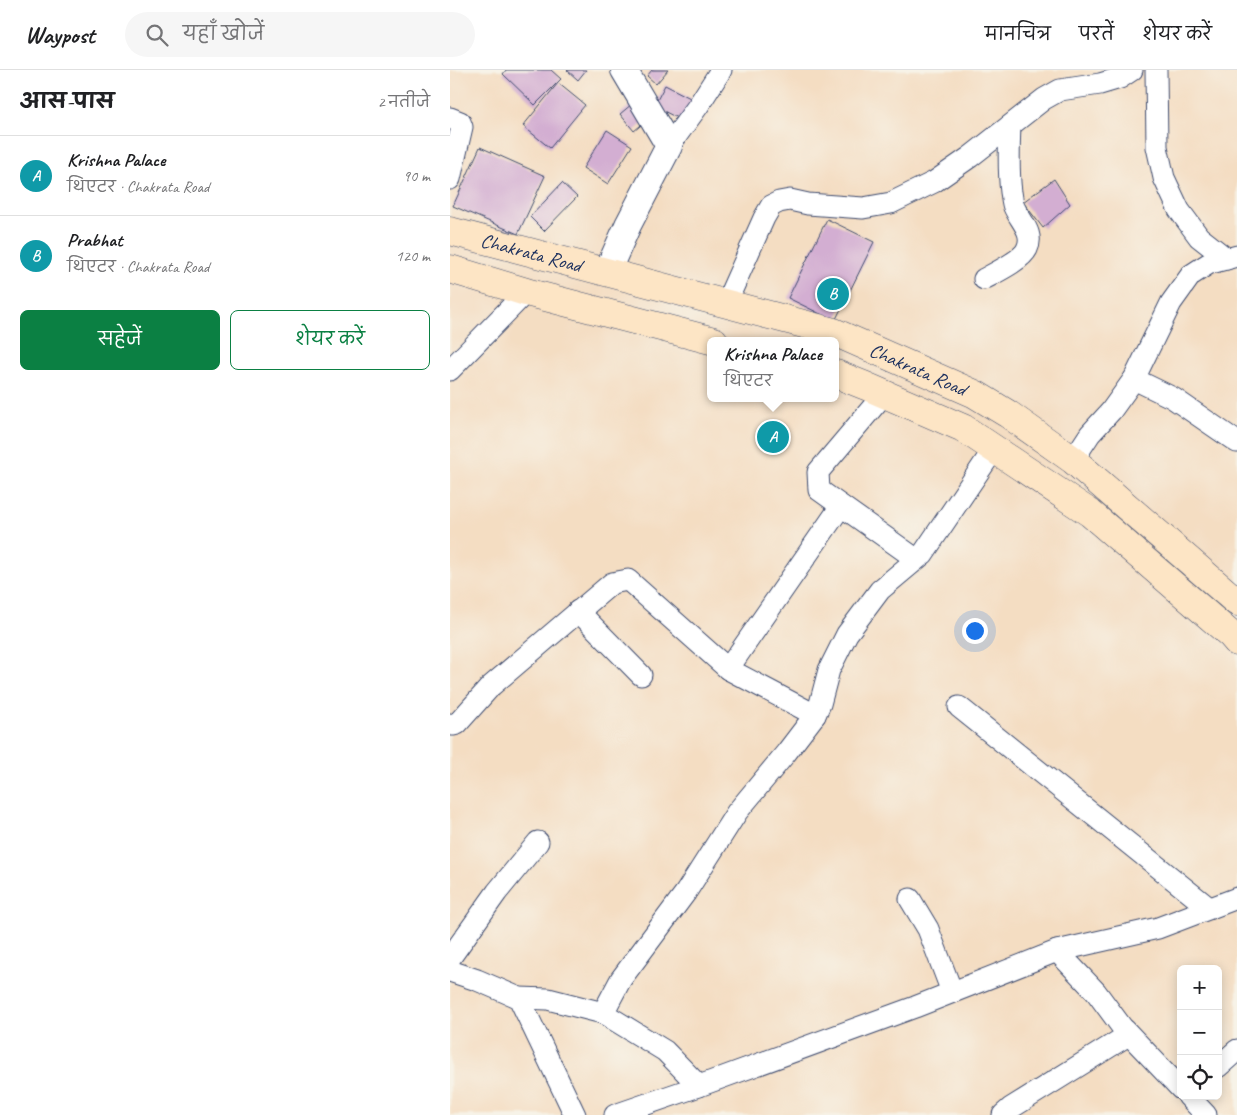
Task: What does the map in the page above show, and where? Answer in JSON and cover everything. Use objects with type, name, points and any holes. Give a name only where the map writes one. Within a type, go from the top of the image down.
[{"type":"main road","name":"Chakrata Road","points":[[450,231],[726,303],[832,337]]},
{"type":"main road","name":"Chakrata Road","points":[[450,269],[526,292],[707,339]]},
{"type":"main road","name":"Chakrata Road","points":[[839,340],[975,394],[1008,414],[1073,460],[1237,602]]},
{"type":"main road","name":"Chakrata Road","points":[[839,375],[963,428],[1090,513],[1237,642]]},
{"type":"street","points":[[624,70],[669,146]]},
{"type":"street","points":[[606,272],[669,146],[721,70]]},
{"type":"street","points":[[726,303],[771,206],[790,200],[808,204],[863,208],[891,204],[934,182],[970,158],[1044,99],[1060,90],[1100,84],[1120,78],[1132,70]]},
{"type":"street","points":[[1156,70],[1157,147],[1164,178],[1179,210],[1199,237],[1232,257]]},
{"type":"street","points":[[450,118],[460,122],[462,127],[450,179]]},
{"type":"street","points":[[984,280],[1020,258],[1030,241],[1025,225],[1013,205],[1009,167],[1010,126]]},
{"type":"street","points":[[1073,460],[1090,434],[1111,411],[1134,379],[1171,303],[1182,285],[1191,275],[1208,264],[1232,257]]},
{"type":"street","points":[[450,370],[526,292]]},
{"type":"street","points":[[1134,379],[1173,398],[1237,442]]},
{"type":"street","points":[[884,394],[818,472],[819,490],[916,559]]},
{"type":"street","points":[[603,1013],[621,979],[686,892],[737,812],[815,715],[820,704],[829,670],[847,634],[880,590],[923,554],[994,449]]},
{"type":"street","points":[[728,669],[841,506]]},
{"type":"street","points":[[450,724],[457,724],[491,686],[612,582],[628,580],[728,669],[815,715]]},
{"type":"street","points":[[578,611],[641,675]]},
{"type":"street","points":[[959,707],[1209,908]]},
{"type":"street","points":[[450,958],[497,892],[538,842]]},
{"type":"street","points":[[615,1115],[915,1007],[1057,950],[1158,928],[1237,898]]},
{"type":"street","points":[[910,899],[928,929],[952,992]]},
{"type":"street","points":[[1057,950],[1096,992],[1125,1030],[1177,1085]]},
{"type":"street","points":[[450,971],[478,980],[518,998],[548,999],[603,1013],[665,1051],[699,1086]]},
{"type":"street","points":[[518,998],[575,1115]]},
{"type":"street","points":[[1003,1115],[1011,1108],[1125,1037],[1127,1034],[1125,1030]]},
{"type":"street","points":[[1222,1063],[1237,1050]]},
{"type":"street","points":[[1192,1100],[1206,1115]]},
{"type":"building","points":[[506,70],[551,70],[561,79],[535,105],[503,74]]},
{"type":"building","points":[[567,70],[586,70],[578,80]]},
{"type":"building","points":[[652,70],[668,70],[656,84],[647,76]]},
{"type":"building","points":[[558,83],[585,105],[550,148],[523,126]]},
{"type":"building","points":[[665,85],[694,100],[683,121],[654,106]]},
{"type":"building","points":[[632,104],[646,121],[634,131],[620,114]]},
{"type":"building","points":[[607,130],[632,146],[608,184],[583,168]]},
{"type":"building","points":[[480,147],[545,176],[518,234],[453,206]]},
{"type":"building","points":[[1054,179],[1070,204],[1043,228],[1023,202]]},
{"type":"building","points":[[562,183],[577,197],[544,231],[530,217]]},
{"type":"building","points":[[827,219],[874,242],[835,321],[788,298]]},
{"type":"place","name":"Prabhat","points":[[833,294]]},
{"type":"place","name":"Krishna Palace","points":[[773,437]]}]
